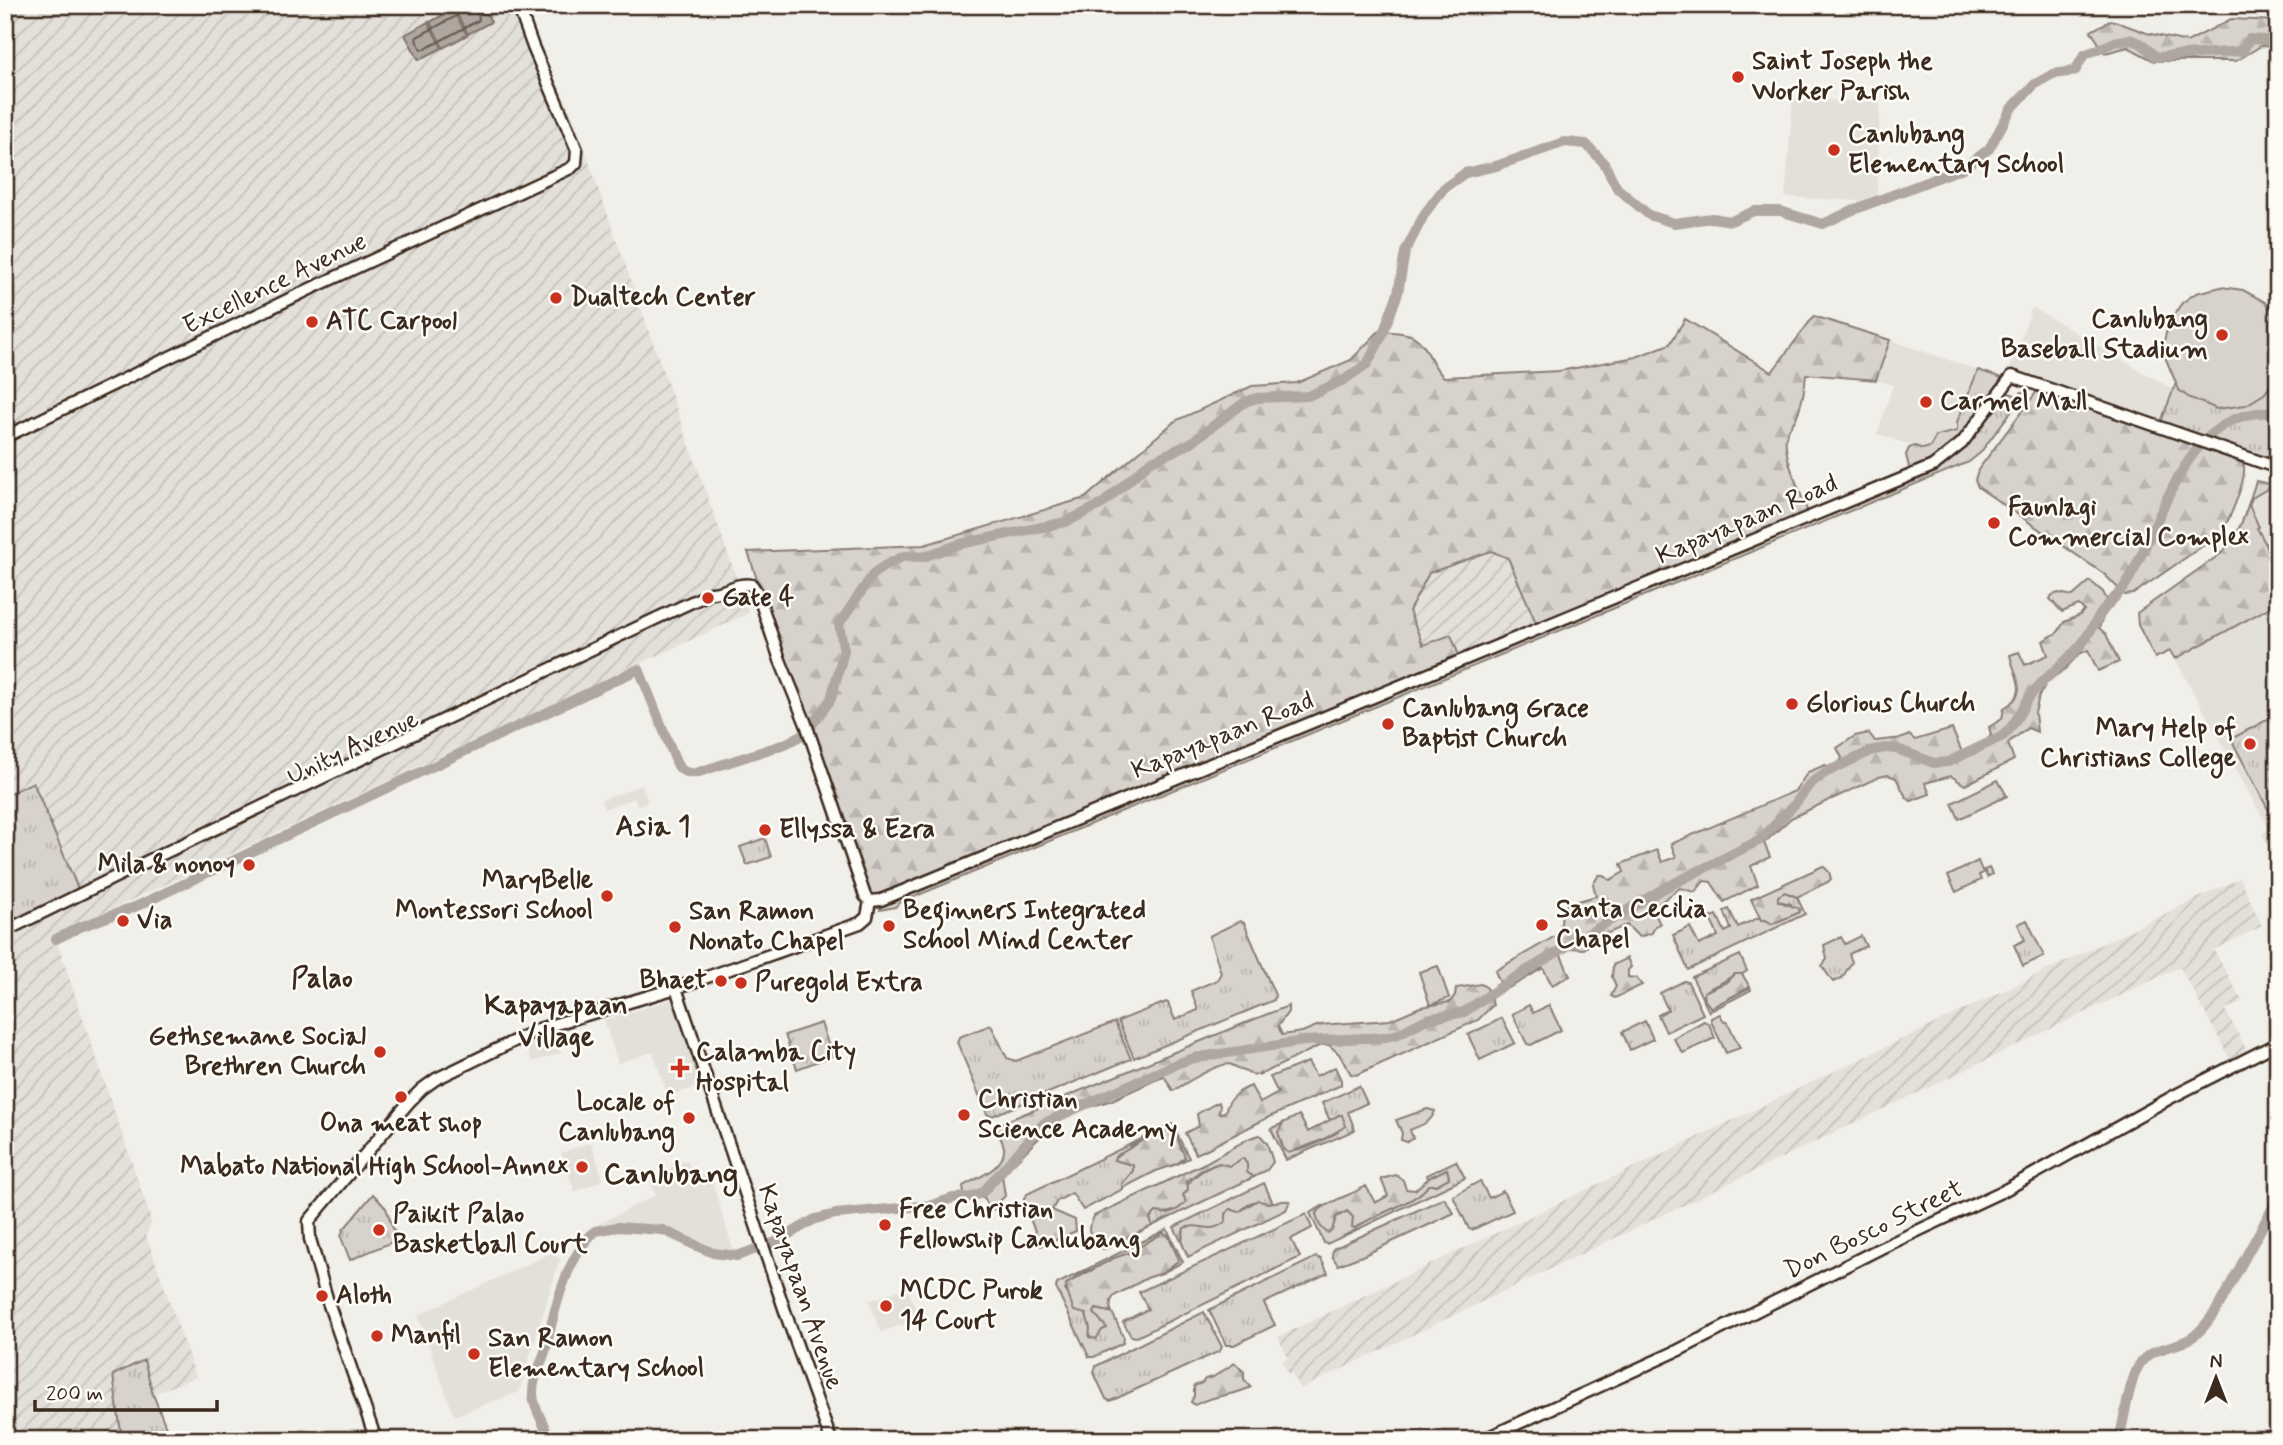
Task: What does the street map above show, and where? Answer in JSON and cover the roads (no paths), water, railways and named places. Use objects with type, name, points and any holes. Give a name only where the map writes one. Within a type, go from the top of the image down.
[{"type":"street","name":"Excellence Avenue","points":[[5,437],[310,289],[564,172],[576,163],[577,150],[518,5]]},
{"type":"street","name":"Kapayapaan Road","points":[[870,901],[877,902],[1933,466],[1962,443],[2012,376],[2278,468]]},
{"type":"street","name":"Unity Avenue","points":[[5,939],[469,713],[653,620],[711,593],[746,584],[756,590],[783,670],[806,724],[865,896],[870,901]]},
{"type":"street","name":"Unity Avenue","points":[[5,931],[152,859],[469,713]]},
{"type":"street","points":[[376,1440],[328,1302],[310,1239],[309,1222],[409,1102],[426,1085],[539,1029],[676,988],[860,923],[868,915],[870,901]]},
{"type":"street","name":"Kapayapaan Avenue","points":[[676,988],[831,1440]]},
{"type":"street","name":"Don Bosco Street","points":[[1482,1440],[1703,1338],[2005,1189],[2172,1097],[2278,1043]]},
{"type":"water","points":[[461,5],[482,5],[491,22],[468,34],[454,9]]},
{"type":"water","points":[[453,10],[467,35],[443,48],[430,22]]},
{"type":"water","points":[[428,22],[442,48],[419,60],[405,35]]},
{"type":"waterway","points":[[812,725],[831,699],[844,651],[839,624],[874,573],[886,565],[904,556],[923,557],[960,544],[1066,522],[1102,504],[1150,462],[1189,444],[1245,402],[1257,398],[1308,396],[1344,380],[1367,364],[1382,336],[1398,293],[1405,252],[1425,213],[1444,188],[1465,173],[1496,166],[1565,142],[1586,144],[1604,163],[1617,188],[1649,215],[1674,223],[1712,218],[1731,221],[1754,211],[1780,211],[1823,224],[1963,168],[1989,149],[2011,109],[2035,84],[2053,74],[2075,71],[2084,55],[2115,42],[2130,39],[2142,44],[2156,57],[2243,51],[2249,39],[2278,41]]},
{"type":"waterway","points":[[549,1440],[534,1401],[534,1383],[569,1270],[576,1255],[595,1231],[617,1227],[663,1230],[713,1253],[737,1256],[776,1242],[815,1219],[836,1214],[932,1205],[953,1198],[972,1197],[983,1192],[1044,1123],[1176,1064],[1194,1058],[1304,1041],[1386,1037],[1427,1019],[1464,1012],[1511,980],[1661,890],[1760,840],[1795,804],[1810,784],[1823,774],[1873,750],[1886,748],[1897,749],[1934,763],[1948,762],[2003,736],[2033,692],[2079,647],[2102,612],[2124,588],[2166,500],[2199,447],[2220,427],[2246,415],[2278,413]]},
{"type":"waterway","points":[[56,939],[80,927],[135,907],[639,669],[677,764],[685,772],[696,773],[785,744],[802,735]]},
{"type":"waterway","points":[[2119,1440],[2138,1367],[2147,1356],[2185,1341],[2206,1325],[2278,1198]]},
{"type":"place","name":"Saint Joseph the Worker Parish","points":[[1738,77]]},
{"type":"place","name":"Canlubang Elementary School","points":[[1834,150]]},
{"type":"place","name":"Dualtech Center","points":[[556,298]]},
{"type":"place","name":"ATC Carpool","points":[[312,322]]},
{"type":"place","name":"Canlubang Baseball Stadium","points":[[2222,335]]},
{"type":"place","name":"Carmel Mall","points":[[1926,402]]},
{"type":"place","name":"Faunlagi Commercial Complex","points":[[1994,523]]},
{"type":"place","name":"Gate 4","points":[[708,598]]},
{"type":"place","name":"Glorious Church","points":[[1792,704]]},
{"type":"place","name":"Canlubang Grace Baptist Church","points":[[1388,724]]},
{"type":"place","name":"Mary Help of Christians College","points":[[2250,744]]},
{"type":"place","name":"Ellyssa & Ezra","points":[[765,830]]},
{"type":"place","name":"Mila & nonoy","points":[[249,865]]},
{"type":"place","name":"MaryBelle Montessori School","points":[[607,896]]},
{"type":"place","name":"Via","points":[[123,921]]},
{"type":"place","name":"Santa Cecilia Chapel","points":[[1542,925]]},
{"type":"place","name":"Beginners Integrated School Mind Center","points":[[889,926]]},
{"type":"place","name":"San Ramon Nonato Chapel","points":[[675,927]]},
{"type":"place","name":"Bhaet","points":[[721,981]]},
{"type":"place","name":"Puregold Extra","points":[[741,983]]},
{"type":"place","name":"Gethsemane Social Brethren Church","points":[[380,1052]]},
{"type":"place","name":"Calamba City Hospital","points":[[680,1068]]},
{"type":"place","name":"Ona meat shop","points":[[401,1097]]},
{"type":"place","name":"Christian Science Academy","points":[[964,1115]]},
{"type":"place","name":"Locale of Canlubang","points":[[689,1118]]},
{"type":"place","name":"Mabato National High School-Annex","points":[[582,1167]]},
{"type":"place","name":"Free Christian Fellowship Canlubang","points":[[885,1225]]},
{"type":"place","name":"Paikit Palao Basketball Court","points":[[379,1230]]},
{"type":"place","name":"Aloth","points":[[322,1296]]},
{"type":"place","name":"MCDC Purok 14 Court","points":[[886,1306]]},
{"type":"place","name":"Manfil","points":[[377,1336]]},
{"type":"place","name":"San Ramon Elementary School","points":[[474,1354]]},
{"type":"district","name":"Asia 1","points":[[653,827]]},
{"type":"district","name":"Palao","points":[[322,979]]},
{"type":"district","name":"Kapayapaan Village","points":[[556,1022]]},
{"type":"district","name":"Canlubang","points":[[671,1174]]}]
